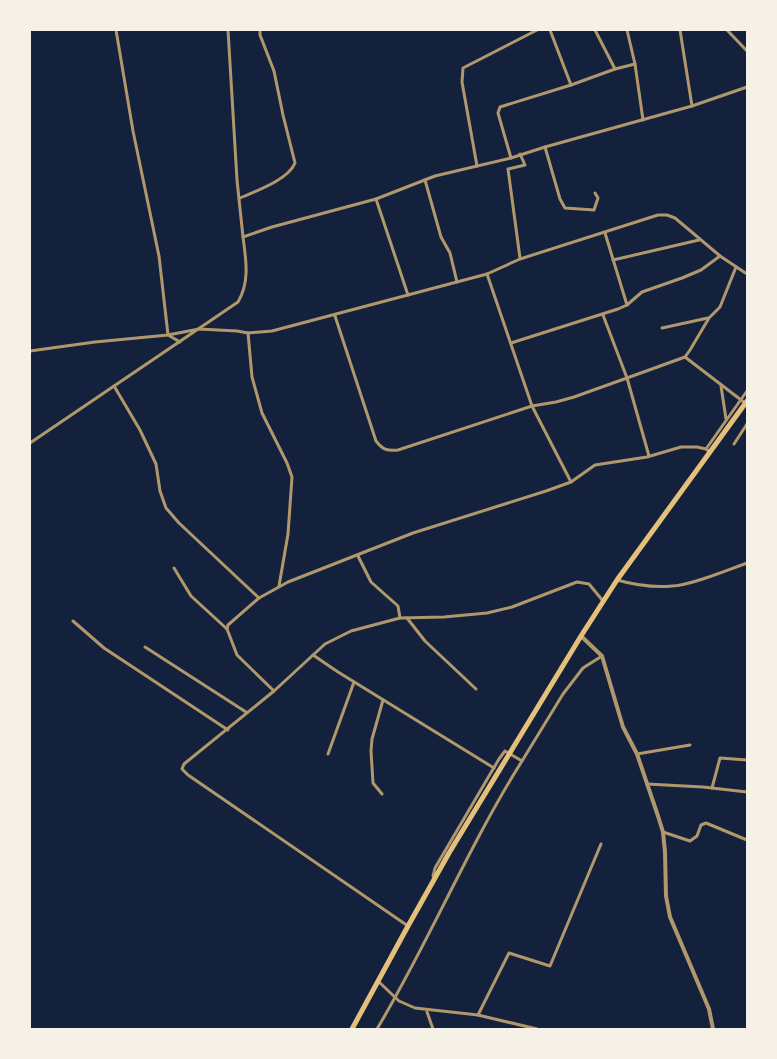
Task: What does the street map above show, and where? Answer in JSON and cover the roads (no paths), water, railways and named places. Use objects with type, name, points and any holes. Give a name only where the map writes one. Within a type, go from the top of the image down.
[{"type":"highway","points":[[352,1029],[458,839],[581,636],[617,580],[744,402]]},
{"type":"street","points":[[116,30],[133,130],[159,256],[168,335]]},
{"type":"street","points":[[30,443],[199,330],[238,302],[243,295],[246,285],[246,269],[228,30]]},
{"type":"street","points":[[240,198],[276,181],[293,168],[295,163],[282,115],[274,71],[260,35],[260,30]]},
{"type":"street","points":[[477,166],[462,82],[463,68],[537,30]]},
{"type":"street","points":[[550,30],[571,85]]},
{"type":"street","points":[[595,30],[615,69]]},
{"type":"street","points":[[627,30],[635,64],[643,120]]},
{"type":"street","points":[[680,30],[692,106]]},
{"type":"street","points":[[727,30],[747,51]]},
{"type":"street","points":[[511,158],[498,109],[635,64]]},
{"type":"street","points":[[243,237],[272,227],[376,199],[425,180],[511,158],[692,106],[747,87]]},
{"type":"street","points":[[545,147],[560,198],[565,208],[594,210],[598,198],[595,193]]},
{"type":"street","points":[[520,154],[525,165],[508,169],[520,259]]},
{"type":"street","points":[[425,180],[441,237],[450,253],[457,282]]},
{"type":"street","points":[[376,199],[408,295]]},
{"type":"street","points":[[30,351],[199,330],[237,330],[248,333],[272,331],[335,316],[487,274],[520,259],[658,215],[667,215],[675,218],[720,256],[747,274]]},
{"type":"street","points":[[605,233],[626,305]]},
{"type":"street","points":[[613,260],[700,240]]},
{"type":"street","points":[[511,343],[603,315],[626,305],[642,292],[701,270],[720,256]]},
{"type":"street","points":[[335,316],[376,441],[382,449],[388,451],[398,450],[532,406],[574,397],[685,357],[709,318],[720,308],[736,267]]},
{"type":"street","points":[[487,274],[532,406],[571,482]]},
{"type":"street","points":[[603,315],[627,378],[649,456]]},
{"type":"street","points":[[662,328],[709,318]]},
{"type":"street","points":[[248,333],[252,377],[262,413],[292,477],[288,534],[279,587]]},
{"type":"street","points":[[168,335],[180,342]]},
{"type":"street","points":[[685,357],[744,402]]},
{"type":"street","points":[[720,385],[726,420]]},
{"type":"street","points":[[114,386],[140,430],[156,464],[160,490],[166,508],[179,523],[259,598]]},
{"type":"street","points":[[706,449],[726,420],[744,402],[747,390]]},
{"type":"street","points":[[734,444],[747,424]]},
{"type":"street","points":[[227,629],[228,625],[259,598],[279,587],[413,533],[546,492],[571,482],[595,465],[649,456],[681,447],[706,449],[710,452]]},
{"type":"street","points":[[358,556],[370,582],[398,606],[400,618]]},
{"type":"street","points":[[617,580],[638,585],[674,586],[705,578],[747,563]]},
{"type":"street","points":[[174,568],[191,596],[227,629],[237,655],[274,690]]},
{"type":"street","points":[[408,926],[219,797],[182,769],[184,764],[228,730],[246,712],[274,690],[325,644],[351,631],[407,617],[444,617],[486,613],[512,607],[577,582],[589,584],[603,601]]},
{"type":"street","points":[[407,617],[425,641],[476,689]]},
{"type":"street","points":[[73,621],[104,648],[228,730]]},
{"type":"street","points":[[581,636],[602,656],[623,727],[637,754],[663,832],[666,896],[670,917],[709,1009],[713,1029]]},
{"type":"street","points":[[145,646],[246,712]]},
{"type":"street","points":[[314,655],[354,682],[494,768]]},
{"type":"street","points":[[377,1029],[422,949],[440,910],[474,848],[480,832],[522,761],[563,694],[578,674],[583,668],[602,656]]},
{"type":"street","points":[[328,754],[354,682]]},
{"type":"street","points":[[382,794],[373,783],[371,751],[372,740],[383,700]]},
{"type":"street","points":[[637,754],[690,745]]},
{"type":"street","points":[[436,878],[433,876],[435,868],[505,751],[522,761]]},
{"type":"street","points":[[712,788],[720,758],[747,760]]},
{"type":"street","points":[[647,784],[747,792]]},
{"type":"street","points":[[663,832],[690,841],[697,836],[701,825],[706,823],[747,840]]},
{"type":"street","points":[[478,1015],[509,953],[550,966],[601,844]]},
{"type":"street","points":[[379,982],[395,998],[415,1008],[478,1015],[537,1029]]},
{"type":"street","points":[[428,1012],[434,1029]]}]
